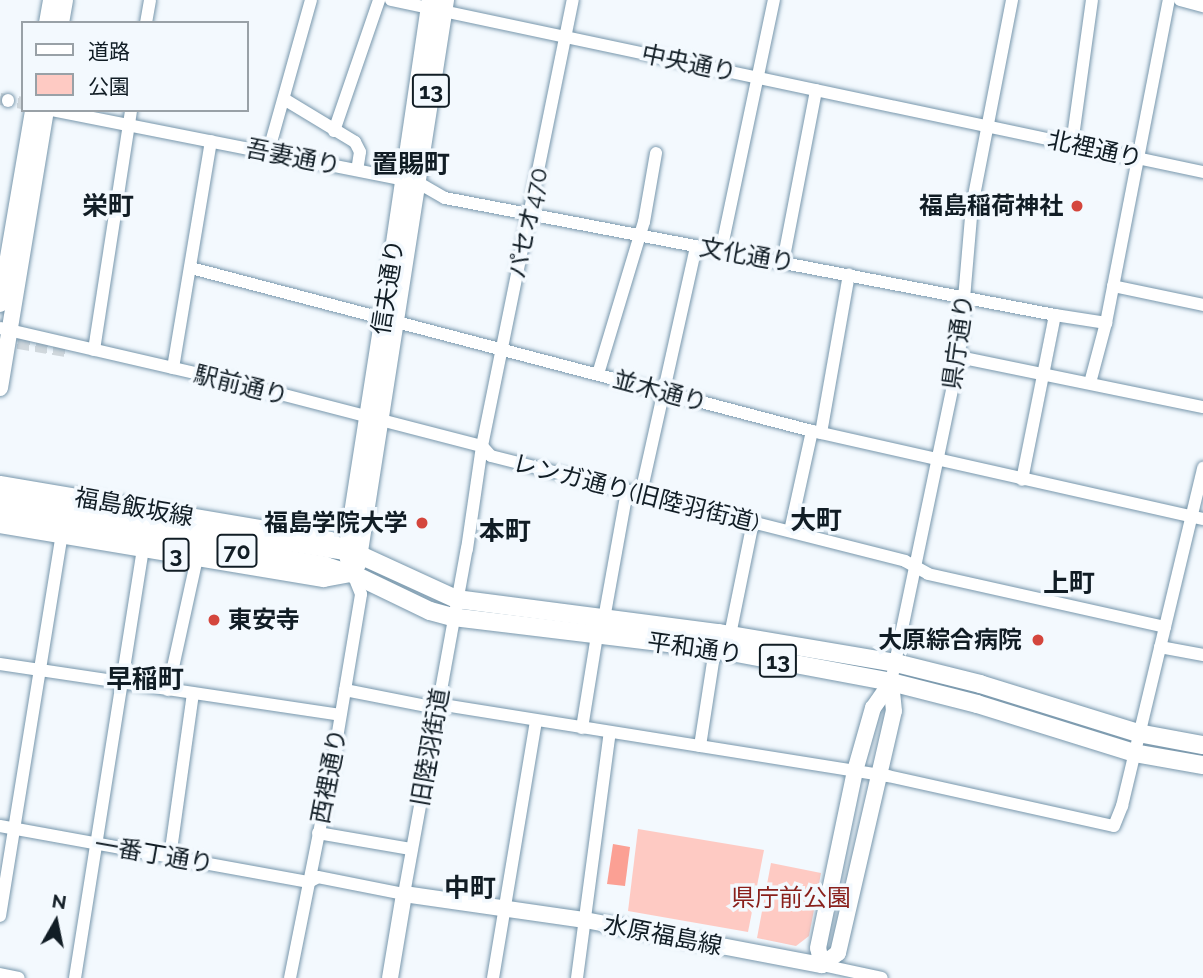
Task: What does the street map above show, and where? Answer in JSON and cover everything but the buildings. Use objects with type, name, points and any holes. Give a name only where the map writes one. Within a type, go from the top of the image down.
[{"type":"highway","name":"信夫通り","points":[[352,574],[437,5]]},
{"type":"highway","name":"平和通り","points":[[354,554],[454,608]]},
{"type":"highway","name":"平和通り","points":[[352,574],[430,611],[454,608],[600,627],[891,682],[976,704],[1134,752],[1203,765]]},
{"type":"highway","name":"平和通り","points":[[600,627],[730,635],[896,663],[980,684],[1138,733],[1203,745]]},
{"type":"main road","points":[[47,21],[51,0]]},
{"type":"main road","points":[[61,21],[65,0]]},
{"type":"main road","points":[[0,304],[33,112]]},
{"type":"main road","points":[[0,388],[5,329],[47,112]]},
{"type":"main road","name":"福島飯坂線","points":[[0,484],[330,540],[354,554]]},
{"type":"main road","name":"70","points":[[0,498],[120,525],[326,565],[352,574]]},
{"type":"main road","name":"70","points":[[0,512],[354,554]]},
{"type":"main road","name":"福島飯坂線","points":[[0,525],[324,579],[352,574]]},
{"type":"main road","name":"県庁通り","points":[[891,682],[894,711],[838,953],[822,965],[818,948],[855,771],[873,708],[891,682]]},
{"type":"main road","points":[[390,978],[404,894]]},
{"type":"main road","name":"水原福島線","points":[[404,894],[585,920],[822,965]]},
{"type":"street","points":[[146,21],[150,0]]},
{"type":"street","points":[[268,153],[311,0]]},
{"type":"street","points":[[334,131],[379,0]]},
{"type":"street","name":"中央通り","points":[[391,0],[437,5],[757,78],[988,125]]},
{"type":"street","name":"パセオ470","points":[[482,446],[573,0]]},
{"type":"street","points":[[721,251],[774,0]]},
{"type":"street","name":"県庁通り","points":[[891,682],[959,357],[972,206],[1012,0]]},
{"type":"street","points":[[1072,144],[1092,0]]},
{"type":"street","points":[[1090,383],[1106,323],[1169,0]]},
{"type":"street","points":[[1180,0],[1203,6]]},
{"type":"street","points":[[783,262],[816,90]]},
{"type":"street","points":[[284,99],[355,142],[360,152],[357,170]]},
{"type":"street","name":"吾妻通り","points":[[62,112],[411,181],[445,198],[530,215]]},
{"type":"street","points":[[94,350],[131,112]]},
{"type":"street","name":"北裡通り","points":[[988,125],[1203,172]]},
{"type":"street","points":[[173,368],[211,141]]},
{"type":"street","points":[[598,374],[640,236],[656,153]]},
{"type":"street","name":"文化通り","points":[[530,215],[1106,323]]},
{"type":"street","points":[[582,728],[600,627],[662,391],[696,246]]},
{"type":"street","name":"並木通り","points":[[191,268],[817,432],[1198,518]]},
{"type":"street","points":[[790,531],[817,432],[849,274]]},
{"type":"street","points":[[1113,286],[1203,304]]},
{"type":"street","points":[[1021,480],[1055,314]]},
{"type":"street","name":"駅前通り","points":[[5,329],[173,368],[482,446]]},
{"type":"street","points":[[959,357],[1203,407]]},
{"type":"street","name":"レンガ通り(旧陸羽街道)","points":[[482,446],[491,456],[905,561],[928,574],[1165,627]]},
{"type":"street","name":"旧陸羽街道","points":[[404,894],[482,446]]},
{"type":"street","points":[[345,690],[878,774],[1114,826],[1119,819],[1165,627],[1198,518],[1203,468]]},
{"type":"street","points":[[730,635],[753,522]]},
{"type":"street","points":[[0,916],[62,535]]},
{"type":"street","points":[[75,978],[94,843],[143,549]]},
{"type":"street","points":[[168,690],[197,558]]},
{"type":"street","name":"西裡通り","points":[[290,978],[361,594],[352,574]]},
{"type":"street","points":[[1160,647],[1203,655]]},
{"type":"street","points":[[700,746],[715,649]]},
{"type":"street","points":[[0,664],[340,715]]},
{"type":"street","points":[[170,857],[194,694]]},
{"type":"street","points":[[493,978],[536,721]]},
{"type":"street","points":[[577,978],[610,732]]},
{"type":"street","name":"一番丁通り","points":[[0,826],[309,882],[318,877],[404,894]]},
{"type":"street","points":[[318,833],[411,849]]},
{"type":"street","points":[[822,965],[882,978]]},
{"type":"street","points":[[0,974],[19,978]]},
{"type":"green space","points":[[638,829],[764,850],[748,932],[628,911]]},
{"type":"green space","name":"県庁前公園","points":[[771,863],[821,873],[809,936],[796,946],[757,938]]},
{"type":"shaded area","points":[[613,844],[630,847],[625,886],[607,884]]},
{"type":"tunnel","points":[[0,99],[21,103]]},
{"type":"tunnel","points":[[0,340],[66,351]]},
{"type":"place","name":"福島稲荷神社","points":[[1077,206]]},
{"type":"place","name":"福島学院大学","points":[[422,523]]},
{"type":"place","name":"東安寺","points":[[214,620]]},
{"type":"place","name":"大原綜合病院","points":[[1038,640]]},
{"type":"district","name":"置賜町","points":[[411,165]]},
{"type":"district","name":"栄町","points":[[108,207]]},
{"type":"district","name":"大町","points":[[816,521]]},
{"type":"district","name":"本町","points":[[505,532]]},
{"type":"district","name":"上町","points":[[1069,584]]},
{"type":"district","name":"早稲町","points":[[145,680]]},
{"type":"district","name":"中町","points":[[470,889]]}]
